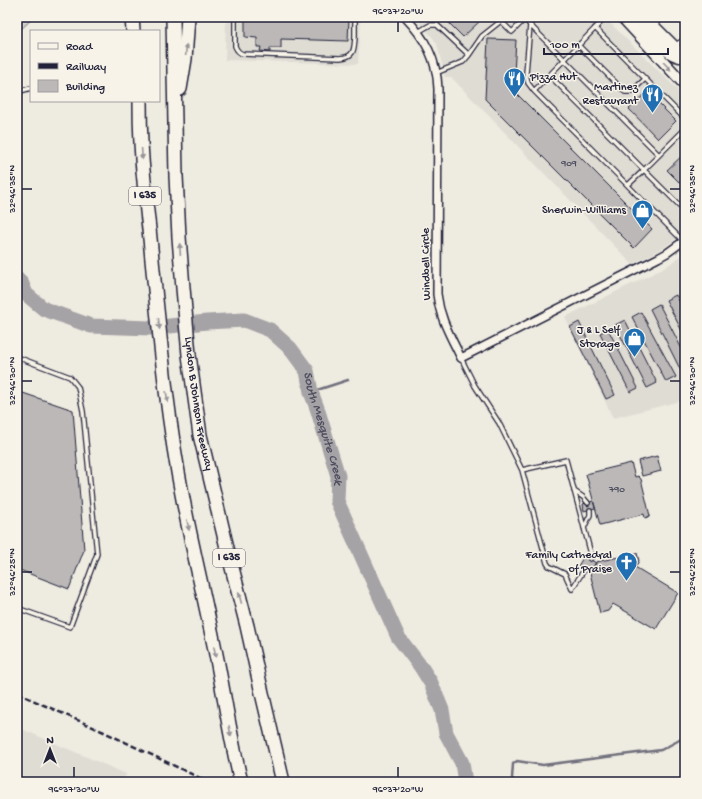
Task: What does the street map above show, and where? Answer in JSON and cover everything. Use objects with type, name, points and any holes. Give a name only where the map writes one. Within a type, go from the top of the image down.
[{"type":"highway","points":[[132,17],[133,30]]},
{"type":"highway","points":[[139,17],[139,30]]},
{"type":"highway","name":"Lyndon B Johnson Freeway","points":[[173,17],[176,176],[183,288],[189,355],[200,435],[281,762]]},
{"type":"highway","points":[[175,116],[186,59],[188,17]]},
{"type":"highway","name":"I 635","points":[[139,102],[144,180],[162,358],[182,492],[241,782]]},
{"type":"highway","points":[[234,752],[237,782]]},
{"type":"highway","points":[[281,762],[283,782]]},
{"type":"highway","points":[[281,762],[290,782]]},
{"type":"main road","points":[[645,17],[684,55]]},
{"type":"main road","points":[[622,18],[644,28],[670,54],[680,57],[684,55]]},
{"type":"main road","points":[[622,18],[685,85]]},
{"type":"street","name":"Windbell Circle","points":[[405,17],[418,32],[432,55],[436,73],[438,89],[437,294],[439,310],[461,358]]},
{"type":"street","points":[[461,358],[658,258],[684,241]]},
{"type":"lane","points":[[235,17],[235,46],[237,51],[240,53],[345,58],[350,56],[354,49],[355,17]]},
{"type":"lane","points":[[436,73],[463,62],[482,36],[505,17]]},
{"type":"lane","points":[[534,91],[606,17]]},
{"type":"lane","points":[[500,21],[512,32],[526,18],[530,25],[659,155]]},
{"type":"lane","points":[[418,32],[430,24],[437,25],[469,55]]},
{"type":"lane","points":[[530,25],[526,73],[528,82],[534,91],[684,241]]},
{"type":"lane","points":[[595,28],[685,119]]},
{"type":"lane","points":[[674,46],[685,39]]},
{"type":"lane","points":[[578,45],[625,92],[631,92],[645,79]]},
{"type":"lane","points":[[549,75],[685,211]]},
{"type":"lane","points":[[17,92],[30,88]]},
{"type":"lane","points":[[628,185],[685,129]]},
{"type":"lane","points":[[17,356],[70,377],[78,387],[83,410],[97,554],[70,627],[17,608]]},
{"type":"lane","points":[[461,358],[475,386],[499,423],[522,470],[547,563],[549,566],[565,574],[572,589],[584,570]]},
{"type":"lane","points":[[522,470],[566,460],[592,554],[590,559]]},
{"type":"lane","points":[[574,491],[583,496],[588,503]]},
{"type":"lane","points":[[584,528],[590,515],[590,510]]},
{"type":"shaded area","points":[[17,17],[34,17],[17,33]]},
{"type":"shaded area","points":[[226,17],[361,17],[358,64],[225,60]]},
{"type":"shaded area","points":[[414,17],[604,17],[685,97],[685,231],[660,250],[632,264],[451,77],[445,77],[437,44]]},
{"type":"shaded area","name":"J & L Self Storage","points":[[685,252],[685,400],[613,418],[565,317],[666,267]]},
{"type":"shaded area","points":[[17,727],[126,774],[124,782],[17,782]]},
{"type":"building","points":[[245,17],[349,17],[348,41],[281,39],[281,48],[270,48],[270,52],[260,51],[261,47],[257,47],[257,38],[245,37]]},
{"type":"building","points":[[443,17],[476,17],[480,21],[463,37]]},
{"type":"building","points":[[488,39],[516,40],[513,90],[652,229],[634,248],[485,99]]},
{"type":"building","name":"Martinez Restaurant","points":[[647,92],[676,121],[658,139],[629,109]]},
{"type":"building","points":[[685,153],[685,188],[667,170]]},
{"type":"building","points":[[676,295],[685,312],[685,337],[666,300]]},
{"type":"building","points":[[659,304],[685,355],[685,377],[650,309]]},
{"type":"building","points":[[641,312],[676,377],[666,382],[632,317]]},
{"type":"building","points":[[625,320],[657,383],[647,388],[615,325]]},
{"type":"building","points":[[579,322],[615,395],[606,399],[570,327]]},
{"type":"building","points":[[608,329],[638,388],[630,392],[600,333]]},
{"type":"building","points":[[17,391],[73,410],[84,550],[69,589],[17,569]]},
{"type":"building","points":[[657,456],[661,471],[642,476],[638,461]]},
{"type":"building","name":"Family Cathedral of Praise","points":[[631,463],[635,477],[638,476],[641,479],[650,516],[645,518],[644,514],[600,525],[586,474]]},
{"type":"building","points":[[593,501],[595,508],[584,511],[583,504]]},
{"type":"building","name":"Family Cathedral of Praise","points":[[637,553],[639,561],[635,567],[678,593],[656,629],[613,604],[608,611],[600,613],[590,573],[596,562]]},
{"type":"building","points":[[584,556],[596,563],[590,573],[578,566]]},
{"type":"waterway","name":"South Mesquite Creek","points":[[17,279],[21,282],[26,294],[44,309],[91,326],[151,328],[244,320],[270,330],[290,348],[307,371],[311,392],[338,476],[337,501],[398,637],[421,667],[431,683],[442,710],[446,733],[462,763],[465,782]]},
{"type":"waterway","points":[[311,392],[348,380]]},
{"type":"waterway","points":[[514,782],[512,778],[513,764],[517,761],[543,765],[661,750],[685,737]]},
{"type":"railway","points":[[17,693],[104,732],[208,782]]},
{"type":"place","name":"Pizza Hut","points":[[515,98]]},
{"type":"place","name":"Martinez Restaurant","points":[[653,114]]},
{"type":"place","name":"Sherwin-Williams","points":[[642,230]]},
{"type":"place","name":"J & L Self Storage","points":[[635,358]]},
{"type":"place","name":"Family Cathedral of Praise","points":[[627,582]]}]
